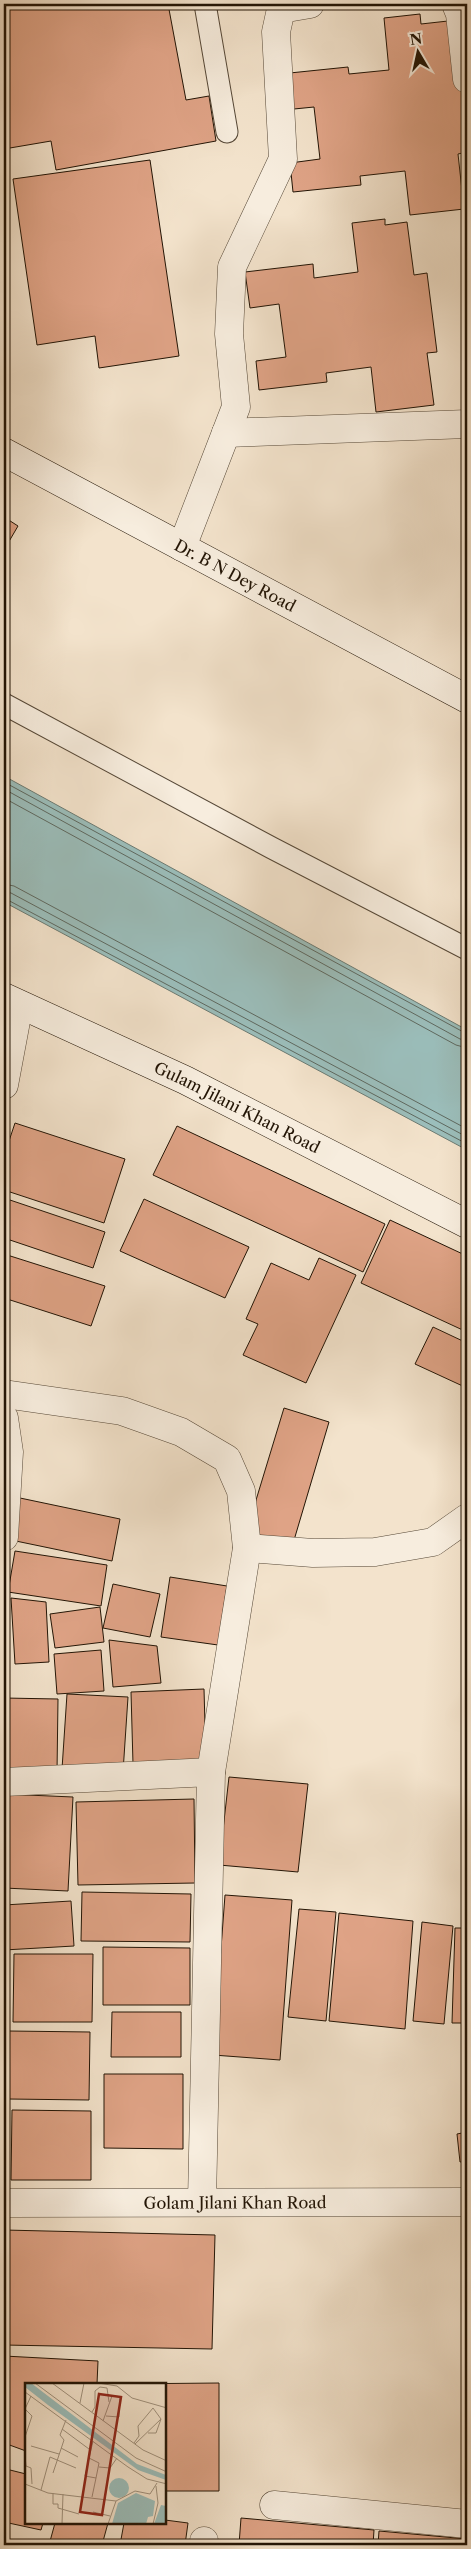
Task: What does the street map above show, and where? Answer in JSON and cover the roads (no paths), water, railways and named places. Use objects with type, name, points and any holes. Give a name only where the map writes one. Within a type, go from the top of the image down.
[{"type":"street","points":[[182,547],[236,407],[229,334],[232,267],[282,159],[276,32],[281,9],[310,4]]},
{"type":"street","points":[[456,4],[460,14],[467,79]]},
{"type":"street","points":[[226,433],[467,424]]},
{"type":"street","name":"Dr. B N Dey Road","points":[[4,452],[467,699]]},
{"type":"street","points":[[4,1085],[12,1001]]},
{"type":"street","name":"Gulam Jilani Khan Road","points":[[12,1001],[186,1080],[467,1224]]},
{"type":"street","points":[[4,1394],[122,1411],[181,1432],[227,1459],[241,1491],[246,1548],[211,1772],[202,2202]]},
{"type":"street","points":[[4,1418],[9,1452],[4,1537]]},
{"type":"street","points":[[246,1548],[313,1553],[375,1552],[433,1542],[467,1518]]},
{"type":"street","points":[[4,1782],[211,1772]]},
{"type":"street","name":"Golam Jilani Khan Road","points":[[4,2203],[467,2202]]},
{"type":"street","points":[[274,2505],[467,2524]]},
{"type":"lane","points":[[205,4],[227,132]]},
{"type":"lane","points":[[4,704],[263,843],[467,949]]},
{"type":"water","points":[[4,776],[467,1030],[467,1150],[4,902]]}]
